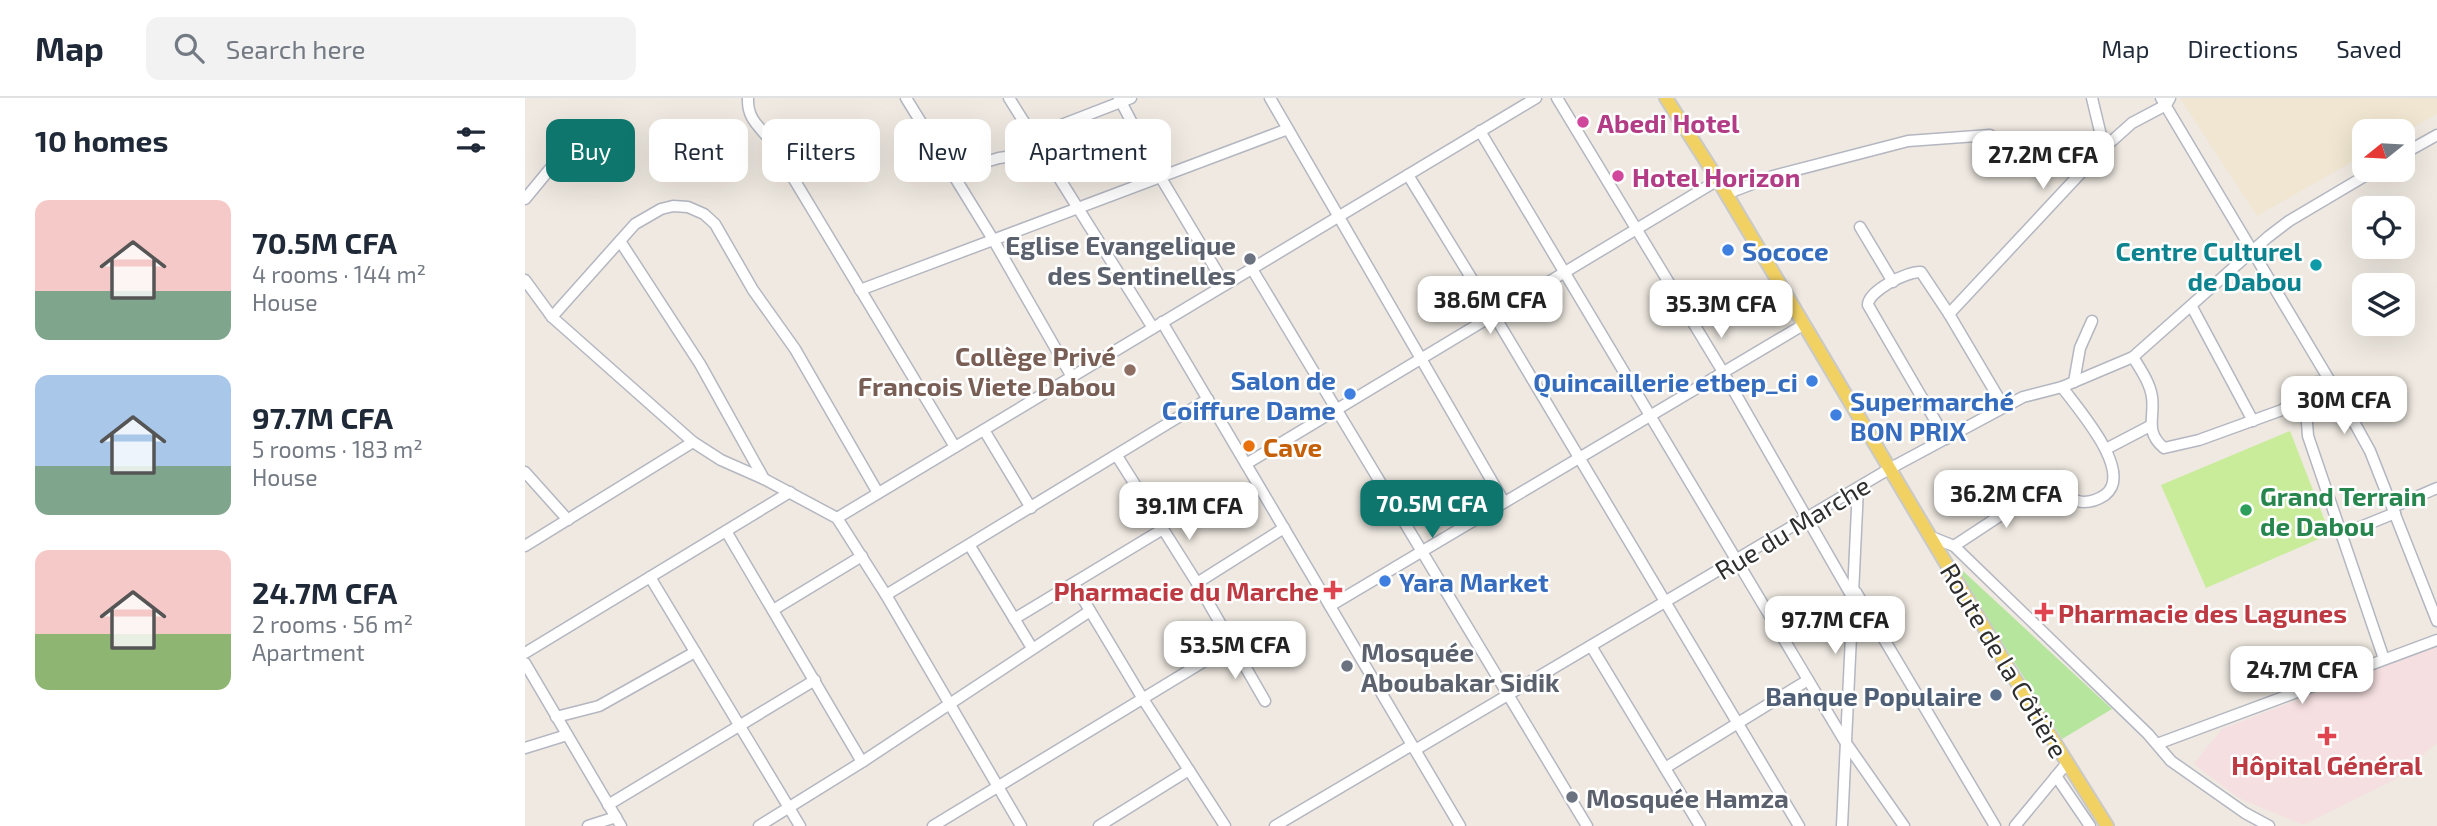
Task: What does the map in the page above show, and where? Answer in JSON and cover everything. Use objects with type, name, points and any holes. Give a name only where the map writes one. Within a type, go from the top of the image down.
[{"type":"main road","name":"Route de la Côtière","points":[[1666,98],[1718,180],[1928,536],[2107,826]]},
{"type":"street","points":[[748,98],[752,120],[771,141],[955,447]]},
{"type":"street","points":[[906,98],[919,119]]},
{"type":"street","points":[[1009,98],[1022,119]]},
{"type":"street","points":[[1270,98],[1504,502]]},
{"type":"street","points":[[837,518],[1535,98]]},
{"type":"street","points":[[1557,98],[1994,826]]},
{"type":"street","points":[[2092,98],[2104,148]]},
{"type":"street","points":[[1075,119],[1124,99],[1133,119]]},
{"type":"street","points":[[1949,314],[2104,148],[2132,123],[2166,100],[2370,451],[2437,621]]},
{"type":"street","points":[[1171,174],[1288,129]]},
{"type":"street","points":[[1481,131],[1844,740],[1903,826]]},
{"type":"street","points":[[1726,194],[1773,176],[1908,141],[1990,135]]},
{"type":"street","points":[[2415,147],[2437,135]]},
{"type":"street","points":[[525,199],[546,174]]},
{"type":"street","points":[[1408,175],[1799,826]]},
{"type":"street","points":[[1246,464],[1718,180]]},
{"type":"street","points":[[957,182],[1072,377]]},
{"type":"street","points":[[1062,182],[1208,399],[1458,825]]},
{"type":"street","points":[[860,290],[1150,182]]},
{"type":"street","points":[[1163,182],[1226,285]]},
{"type":"street","name":"Rue du Marche","points":[[1275,826],[1508,695],[1889,469],[2036,392],[2062,387],[2133,357],[2192,307],[2252,250],[2289,221],[2355,182]]},
{"type":"street","points":[[552,317],[635,225],[661,209],[673,206],[696,211],[715,224],[753,290],[795,349],[878,493]]},
{"type":"street","points":[[1860,227],[1893,282]]},
{"type":"street","points":[[620,240],[700,364],[764,479]]},
{"type":"street","points":[[1251,269],[1587,826]]},
{"type":"street","points":[[1946,439],[1868,305],[1871,294],[1909,273],[1921,272],[2004,407]]},
{"type":"street","points":[[525,280],[552,317],[693,442],[721,460],[764,479],[837,518],[886,595],[1021,826]]},
{"type":"street","points":[[2192,307],[2253,421]]},
{"type":"street","points":[[2074,382],[2080,348],[2092,321]]},
{"type":"street","points":[[1330,606],[1803,324]]},
{"type":"street","points":[[2133,357],[2149,386],[2152,398],[2150,426],[2164,449],[2253,421],[2289,405],[2327,376]]},
{"type":"street","points":[[2317,382],[2306,409],[2308,436],[2383,659]]},
{"type":"street","points":[[1954,546],[2044,488],[2074,501],[2095,500],[2111,489],[2113,481],[2109,455],[2062,387]]},
{"type":"street","points":[[886,595],[971,546],[1208,399]]},
{"type":"street","points":[[2106,449],[2150,426]]},
{"type":"street","points":[[984,430],[1031,508]]},
{"type":"street","points":[[525,546],[693,442]]},
{"type":"street","points":[[1118,456],[1197,583],[1265,701]]},
{"type":"street","points":[[525,472],[568,520]]},
{"type":"street","points":[[1842,826],[1858,488]]},
{"type":"street","points":[[2341,535],[2437,488]]},
{"type":"street","points":[[525,653],[790,492]]},
{"type":"street","points":[[1197,583],[1284,528]]},
{"type":"street","points":[[1014,619],[1163,529]]},
{"type":"street","points":[[726,531],[862,762]]},
{"type":"street","points":[[1928,536],[1954,546],[2157,744],[2171,761],[2245,813],[2269,826]]},
{"type":"street","points":[[971,546],[1032,649]]},
{"type":"street","points":[[773,610],[862,556]]},
{"type":"street","points":[[650,577],[800,826]]},
{"type":"street","points":[[1074,584],[1143,699],[1225,826]]},
{"type":"street","points":[[759,826],[862,762],[1090,611]]},
{"type":"street","points":[[2157,744],[2437,640]]},
{"type":"street","points":[[933,826],[1231,645]]},
{"type":"street","points":[[1591,646],[1700,826]]},
{"type":"street","points":[[556,717],[599,706],[695,652]]},
{"type":"street","points":[[525,663],[619,822],[588,826]]},
{"type":"street","points":[[608,805],[815,680]]},
{"type":"street","points":[[1665,768],[1808,680]]},
{"type":"street","points":[[525,748],[567,736]]},
{"type":"street","points":[[2015,826],[2067,763]]},
{"type":"street","points":[[1099,826],[1189,770]]},
{"type":"street","points":[[2056,776],[2090,826]]},
{"type":"street","points":[[2078,808],[2092,801]]},
{"type":"shaded area","points":[[2180,98],[2437,98],[2437,114],[2415,126],[2415,119],[2352,119],[2352,162],[2257,216]]},
{"type":"shaded area","name":"Hôpital Général","points":[[2437,646],[2437,743],[2394,780],[2303,825],[2239,798],[2194,764],[2222,729]]},
{"type":"green space","name":"Grand Terrain de Dabou","points":[[2290,431],[2330,534],[2206,588],[2161,485]]},
{"type":"green space","points":[[1951,560],[2112,709],[2062,739]]},
{"type":"place","name":"Abedi Hotel","points":[[1583,122]]},
{"type":"place","name":"Hotel Horizon","points":[[1618,176]]},
{"type":"place","name":"Sococe","points":[[1728,250]]},
{"type":"place","name":"Eglise Evangelique des Sentinelles","points":[[1250,259]]},
{"type":"place","name":"Centre Culturel de Dabou","points":[[2316,265]]},
{"type":"place","name":"Collège Privé Francois Viete Dabou","points":[[1130,370]]},
{"type":"place","name":"Quincaillerie etbep_ci","points":[[1812,381]]},
{"type":"place","name":"Salon de Coiffure Dame","points":[[1350,394]]},
{"type":"place","name":"Supermarché BON PRIX","points":[[1836,415]]},
{"type":"place","name":"Cave","points":[[1249,446]]},
{"type":"place","name":"Grand Terrain de Dabou","points":[[2246,510]]},
{"type":"place","name":"Yara Market","points":[[1385,581]]},
{"type":"place","name":"Pharmacie du Marche","points":[[1333,590]]},
{"type":"place","name":"Pharmacie des Lagunes","points":[[2044,612]]},
{"type":"place","name":"Mosquée Aboubakar Sidik","points":[[1347,666]]},
{"type":"place","name":"Banque Populaire","points":[[1996,695]]},
{"type":"place","name":"Hôpital Général","points":[[2327,736]]},
{"type":"place","name":"Mosquée Hamza","points":[[1572,797]]}]
